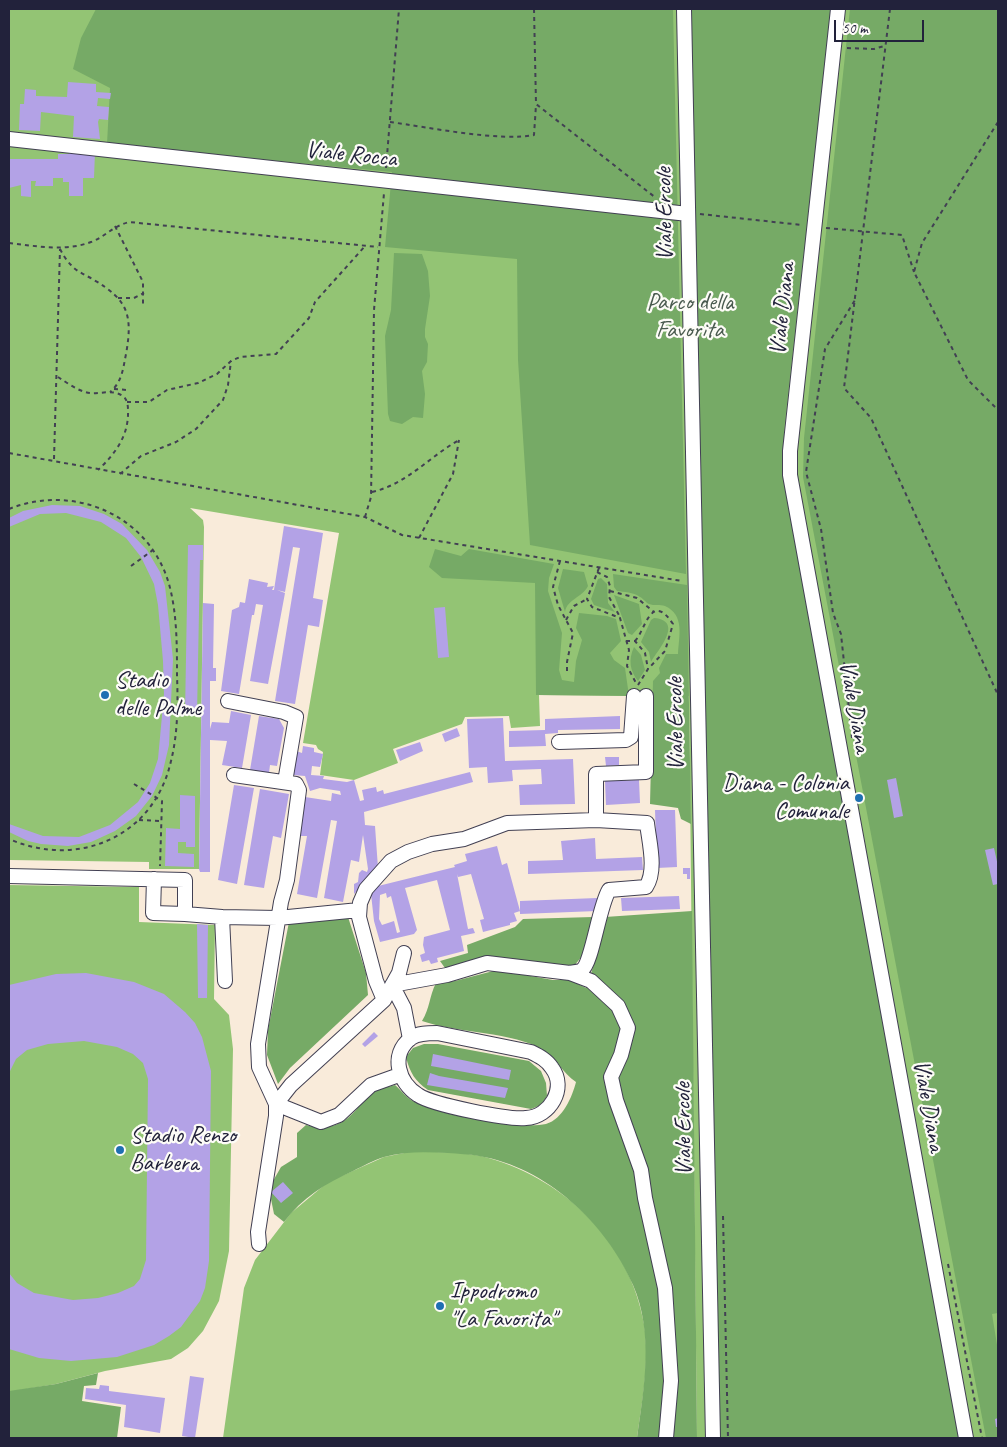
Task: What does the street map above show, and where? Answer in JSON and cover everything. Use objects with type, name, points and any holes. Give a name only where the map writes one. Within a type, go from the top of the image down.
[{"type":"street","name":"Viale Ercole","points":[[684,9],[682,213],[696,583],[713,1438]]},
{"type":"street","name":"Viale Diana","points":[[838,9],[790,451],[790,475],[966,1438]]},
{"type":"street","name":"Viale Rocca","points":[[9,139],[385,182],[682,213]]},
{"type":"street","points":[[559,742],[626,740],[631,737],[639,692]]},
{"type":"street","points":[[596,820],[596,774],[646,772],[639,692]]},
{"type":"street","points":[[228,702],[284,712],[296,717],[285,782]]},
{"type":"street","points":[[234,775],[296,784],[299,790],[287,880],[278,918],[258,1044],[259,1067],[276,1104],[274,1140],[258,1232],[259,1244]]},
{"type":"street","points":[[384,1000],[376,981],[359,917],[359,910],[366,889],[390,861],[408,852],[432,844],[464,839],[507,823],[596,820],[647,823],[650,880],[646,887],[609,890],[599,916],[587,964],[582,970],[570,973]]},
{"type":"street","points":[[154,872],[153,913],[278,918],[359,910]]},
{"type":"street","points":[[9,876],[154,872],[185,880],[184,914]]},
{"type":"street","points":[[222,917],[225,980]]},
{"type":"street","points":[[276,1104],[290,1085],[384,1000],[399,973],[404,953]]},
{"type":"street","points":[[392,985],[447,975],[487,963],[570,973],[591,981],[618,1006],[628,1028],[621,1055],[611,1077],[616,1100],[641,1170],[645,1198],[665,1288],[671,1381],[666,1438]]},
{"type":"street","points":[[392,985],[404,1008],[410,1039]]},
{"type":"street","points":[[436,1033],[531,1052],[543,1058],[552,1068],[557,1078],[555,1099],[541,1114],[528,1118],[514,1118],[432,1101],[420,1096],[406,1086],[399,1075],[398,1060],[402,1049],[410,1039],[422,1034],[436,1033]]},
{"type":"street","points":[[276,1104],[321,1122],[339,1114],[371,1085],[399,1075]]},
{"type":"path","points":[[365,517],[372,492],[374,310],[399,9]]},
{"type":"path","points":[[390,122],[488,134],[534,135],[536,104],[534,9]]},
{"type":"path","points":[[890,9],[844,388],[871,418],[998,695]]},
{"type":"path","points":[[834,49],[874,50],[884,46]]},
{"type":"path","points":[[536,104],[682,213],[902,235],[914,272],[968,380],[998,410]]},
{"type":"path","points":[[914,272],[922,243],[998,122]]},
{"type":"path","points":[[9,243],[60,249],[93,241],[115,226],[128,222],[378,247]]},
{"type":"path","points":[[115,226],[143,282],[143,304]]},
{"type":"path","points":[[127,402],[149,402],[167,390],[198,383],[218,374],[230,361],[240,357],[276,354],[283,349],[309,318],[315,302],[366,245]]},
{"type":"path","points":[[60,249],[70,265],[78,272],[110,290],[130,316],[122,376],[110,392]]},
{"type":"path","points":[[54,460],[60,249]]},
{"type":"path","points":[[118,298],[134,298],[144,294]]},
{"type":"path","points":[[853,744],[841,634],[833,613],[821,529],[806,472],[826,349],[855,300]]},
{"type":"path","points":[[120,474],[141,456],[176,442],[196,429],[227,394],[230,361]]},
{"type":"path","points":[[56,376],[86,392],[110,392],[123,396],[127,402],[129,421],[122,442],[112,456],[98,470]]},
{"type":"path","points":[[114,389],[127,390]]},
{"type":"path","points":[[372,492],[395,484],[417,471],[428,460],[459,440],[453,474],[419,538]]},
{"type":"path","points":[[9,453],[365,517],[402,535],[696,583]]},
{"type":"path","points":[[9,509],[38,500],[55,499],[89,503],[118,517],[144,538],[162,567],[172,596],[177,661],[174,744],[171,763],[157,797],[139,820],[110,841],[82,849],[42,849],[9,839]]},
{"type":"path","points":[[131,566],[153,550]]},
{"type":"path","points":[[560,561],[553,587],[558,605],[567,626],[573,634],[567,662],[567,672]]},
{"type":"path","points":[[566,620],[574,606],[587,599],[599,568]]},
{"type":"path","points":[[597,572],[607,577],[610,591],[609,597],[620,618],[629,650],[627,666],[639,692]]},
{"type":"path","points":[[610,591],[637,598],[654,612],[661,613],[673,624],[665,651],[648,669],[639,692]]},
{"type":"path","points":[[587,599],[592,606],[620,618]]},
{"type":"path","points":[[635,641],[649,615],[654,612]]},
{"type":"path","points":[[626,641],[635,641]]},
{"type":"path","points":[[635,641],[644,653],[648,669]]},
{"type":"path","points":[[134,784],[162,801],[160,866],[154,872]]},
{"type":"path","points":[[139,820],[161,820]]},
{"type":"path","points":[[948,1262],[982,1438]]},
{"type":"green space","name":"Parco della Favorita","points":[[9,9],[998,9],[998,1438],[697,1438],[689,696],[539,695],[540,726],[511,728],[509,716],[465,717],[462,724],[393,749],[398,763],[354,780],[320,775],[323,752],[316,745],[303,743],[339,533],[190,508],[203,520],[204,527],[199,869],[149,869],[149,862],[9,860]]},
{"type":"green space","points":[[96,9],[673,9],[686,574],[530,545],[518,360],[517,259],[385,247],[392,172],[107,144],[110,88],[73,69],[81,38]]},
{"type":"green space","points":[[691,9],[831,9],[784,430],[784,484],[960,1438],[719,1438]]},
{"type":"green space","points":[[850,9],[998,9],[998,1313],[992,1314],[998,1351],[998,1438],[986,1438],[803,477],[804,438]]},
{"type":"green space","points":[[394,253],[422,254],[428,271],[430,296],[425,329],[425,337],[428,344],[427,362],[422,371],[425,394],[423,418],[413,417],[402,424],[390,421],[388,414],[385,336],[391,310]]},
{"type":"green space","points":[[435,549],[461,556],[469,549],[554,564],[549,578],[548,591],[562,633],[559,670],[562,680],[574,682],[576,661],[582,640],[576,628],[579,613],[607,616],[616,619],[621,641],[610,653],[614,660],[625,668],[629,696],[536,695],[535,583],[442,578],[429,567]]},
{"type":"green space","points":[[563,569],[584,572],[588,586],[569,604],[565,612],[558,588]]},
{"type":"green space","points":[[613,574],[687,585],[691,824],[681,819],[678,808],[650,804],[653,681],[660,673],[659,668],[666,654],[678,654],[680,633],[678,620],[676,615],[665,606],[649,604],[634,594],[617,591],[614,587]]},
{"type":"green space","points":[[601,578],[607,584],[608,603],[615,612],[594,605],[591,599],[598,579]]},
{"type":"green space","points":[[614,595],[639,604],[642,624],[632,635],[628,633]]},
{"type":"green space","points":[[654,618],[663,620],[668,630],[663,644],[651,662],[649,652],[641,642],[651,620]]},
{"type":"green space","points":[[634,647],[641,655],[645,670],[638,681],[631,665]]},
{"type":"green space","name":"Stadio Renzo Barbera","points":[[9,885],[139,887],[139,922],[215,925],[214,999],[229,1015],[233,1049],[229,1251],[219,1301],[203,1331],[188,1348],[171,1359],[105,1371],[56,1384],[9,1392]]},
{"type":"green space","points":[[692,911],[697,1438],[637,1438],[646,1361],[643,1322],[633,1285],[607,1240],[571,1201],[550,1185],[528,1172],[504,1162],[467,1154],[416,1152],[380,1158],[333,1181],[307,1198],[284,1222],[274,1214],[271,1199],[273,1181],[281,1167],[297,1157],[297,1133],[306,1125],[327,1127],[345,1120],[357,1109],[365,1097],[386,1087],[395,1085],[412,1101],[442,1112],[460,1116],[518,1125],[546,1124],[552,1121],[566,1107],[576,1082],[548,1054],[531,1044],[501,1036],[422,1021],[427,1012],[436,983],[455,981],[497,970],[553,980],[570,980],[586,988],[605,917]]},
{"type":"green space","points":[[348,917],[366,973],[368,995],[290,1068],[278,1084],[267,1055],[268,1030],[289,922]]},
{"type":"green space","points":[[593,917],[583,955],[574,966],[558,967],[496,959],[445,968],[440,961],[468,953],[467,945],[515,927],[523,919]]},
{"type":"green space","points":[[424,1044],[438,1044],[529,1061],[541,1071],[546,1083],[547,1096],[541,1105],[531,1109],[428,1090],[414,1076],[409,1068],[406,1057],[413,1048]]},
{"type":"green space","name":"Ippodromo \"La Favorita\"","points":[[409,1152],[472,1154],[511,1166],[539,1179],[564,1196],[588,1216],[608,1240],[624,1266],[636,1294],[644,1324],[646,1367],[637,1438],[223,1438],[244,1288],[255,1260],[291,1213],[328,1182],[384,1157]]},
{"type":"green space","points":[[98,1373],[96,1385],[84,1386],[82,1401],[121,1407],[117,1438],[9,1438],[9,1391],[56,1384]]},
{"type":"building","points":[[68,82],[96,84],[96,92],[111,93],[110,99],[98,98],[97,106],[109,107],[108,120],[99,119],[98,122],[100,139],[73,137],[74,116],[41,112],[40,131],[19,130],[20,104],[24,104],[25,89],[36,90],[36,96],[67,97]]},
{"type":"building","points":[[69,152],[95,152],[94,178],[83,178],[83,196],[69,196],[69,182],[63,182],[63,178],[53,178],[53,186],[35,186],[36,181],[31,181],[31,197],[21,196],[21,185],[9,188],[9,159],[58,159],[58,154],[69,154]]},
{"type":"building","points":[[52,505],[80,506],[104,514],[122,524],[147,550],[160,572],[165,586],[173,659],[169,745],[162,775],[152,796],[136,816],[115,831],[91,842],[68,846],[28,841],[9,832],[9,824],[43,836],[79,837],[110,825],[138,802],[150,783],[158,759],[164,694],[163,661],[158,605],[154,584],[141,557],[126,538],[101,522],[66,513],[40,514],[9,527],[9,518],[23,511]]},
{"type":"building","points":[[284,526],[323,533],[313,598],[323,600],[319,627],[308,625],[295,704],[275,701],[300,548],[293,547],[285,592],[277,590],[285,593],[268,684],[250,681],[263,605],[256,604],[254,615],[252,615],[239,694],[221,691],[232,610],[239,607],[240,602],[245,603],[249,579],[268,583],[267,587],[274,586],[272,590],[274,590]]},
{"type":"building","points":[[188,545],[203,545],[203,560],[200,560],[197,714],[185,714]]},
{"type":"building","points":[[203,603],[214,604],[213,668],[216,668],[216,681],[210,681],[210,729],[212,722],[229,723],[231,711],[251,715],[242,768],[222,765],[227,741],[210,740],[210,872],[200,872],[199,869]]},
{"type":"building","points":[[445,607],[449,657],[438,658],[434,608]]},
{"type":"building","points":[[259,716],[279,719],[284,728],[277,766],[270,765],[269,773],[250,770]]},
{"type":"building","points":[[620,716],[620,729],[558,730],[558,733],[545,734],[546,746],[509,747],[509,731],[545,730],[545,719]]},
{"type":"building","points":[[503,718],[505,761],[573,759],[575,804],[520,805],[519,785],[542,784],[541,769],[512,770],[513,781],[488,783],[487,767],[469,768],[467,719]]},
{"type":"building","points":[[457,728],[460,736],[445,742],[442,734]]},
{"type":"building","points":[[420,742],[423,751],[400,761],[396,750]]},
{"type":"building","points":[[303,746],[314,748],[314,752],[323,754],[320,767],[312,766],[311,775],[324,776],[323,779],[347,782],[354,780],[360,801],[364,800],[362,790],[376,787],[377,792],[383,790],[384,794],[470,772],[473,782],[364,812],[365,825],[375,826],[378,868],[354,894],[354,884],[358,882],[359,873],[362,870],[367,872],[368,869],[363,835],[359,862],[351,860],[343,902],[324,898],[337,821],[331,820],[317,898],[297,894],[307,836],[298,836],[305,797],[331,801],[332,793],[341,795],[340,791],[320,788],[310,791],[305,776],[293,775],[296,751],[302,753]]},
{"type":"building","points":[[605,757],[619,757],[619,765],[606,766]]},
{"type":"building","points":[[896,778],[903,816],[894,818],[887,780]]},
{"type":"building","points":[[639,780],[640,803],[606,805],[605,781]]},
{"type":"building","points":[[234,785],[254,788],[237,884],[218,880]]},
{"type":"building","points":[[260,789],[289,794],[281,838],[273,836],[264,888],[244,885]]},
{"type":"building","points":[[180,795],[195,796],[195,847],[186,847],[186,842],[178,842],[178,853],[194,854],[194,867],[165,866],[166,828],[180,829]]},
{"type":"building","points":[[655,810],[675,810],[677,867],[657,868]]},
{"type":"building","points":[[595,838],[596,859],[642,857],[643,870],[528,874],[528,861],[563,860],[561,841]]},
{"type":"building","points":[[497,846],[502,865],[507,863],[520,911],[514,913],[517,921],[510,923],[510,925],[483,932],[480,920],[484,919],[471,874],[458,877],[457,874],[468,929],[473,928],[475,933],[461,936],[464,951],[437,958],[438,962],[431,964],[429,960],[422,962],[420,955],[425,953],[424,937],[450,930],[437,880],[405,888],[417,930],[414,934],[380,942],[374,921],[371,894],[374,887],[455,867],[454,865],[467,861],[465,854]],"holes":[[[386,893],[387,898],[391,896],[400,932],[397,933],[394,921],[382,925],[379,919],[380,895]]]},
{"type":"building","points":[[994,848],[998,866],[998,884],[993,885],[985,850]]},
{"type":"building","points":[[683,868],[690,868],[690,879],[687,879],[687,874],[683,874]]},
{"type":"building","points":[[679,896],[680,909],[622,911],[621,898]]},
{"type":"building","points":[[597,898],[597,911],[520,914],[520,901]]},
{"type":"building","points":[[197,924],[208,925],[207,998],[198,998]]},
{"type":"building","points":[[86,973],[134,982],[164,994],[195,1023],[202,1037],[211,1071],[209,1261],[205,1288],[200,1301],[181,1327],[169,1336],[154,1345],[117,1357],[71,1361],[39,1358],[9,1349],[9,1273],[17,1283],[34,1293],[73,1300],[98,1298],[118,1293],[134,1286],[140,1279],[146,1260],[148,1079],[143,1063],[133,1054],[117,1047],[84,1041],[48,1044],[27,1050],[16,1059],[9,1073],[9,985],[56,974]]},
{"type":"building","points":[[374,1032],[378,1036],[365,1047],[362,1044]]},
{"type":"building","points":[[433,1054],[511,1070],[509,1080],[431,1066]]},
{"type":"building","points":[[430,1073],[508,1088],[505,1098],[427,1085]]},
{"type":"building","points":[[283,1182],[293,1193],[281,1203],[271,1192]]},
{"type":"building","points":[[190,1376],[204,1378],[195,1438],[182,1436]]},
{"type":"building","points":[[100,1385],[109,1386],[109,1391],[165,1398],[160,1433],[124,1427],[126,1405],[85,1399],[86,1388],[99,1389]]},
{"type":"building","points":[[998,1418],[998,1427],[996,1427],[995,1419]]},
{"type":"place","name":"Stadio delle Palme","points":[[105,695]]},
{"type":"place","name":"Diana - Colonia Comunale","points":[[859,798]]},
{"type":"place","name":"Stadio Renzo Barbera","points":[[120,1150]]},
{"type":"place","name":"Ippodromo \"La Favorita\"","points":[[440,1306]]}]
